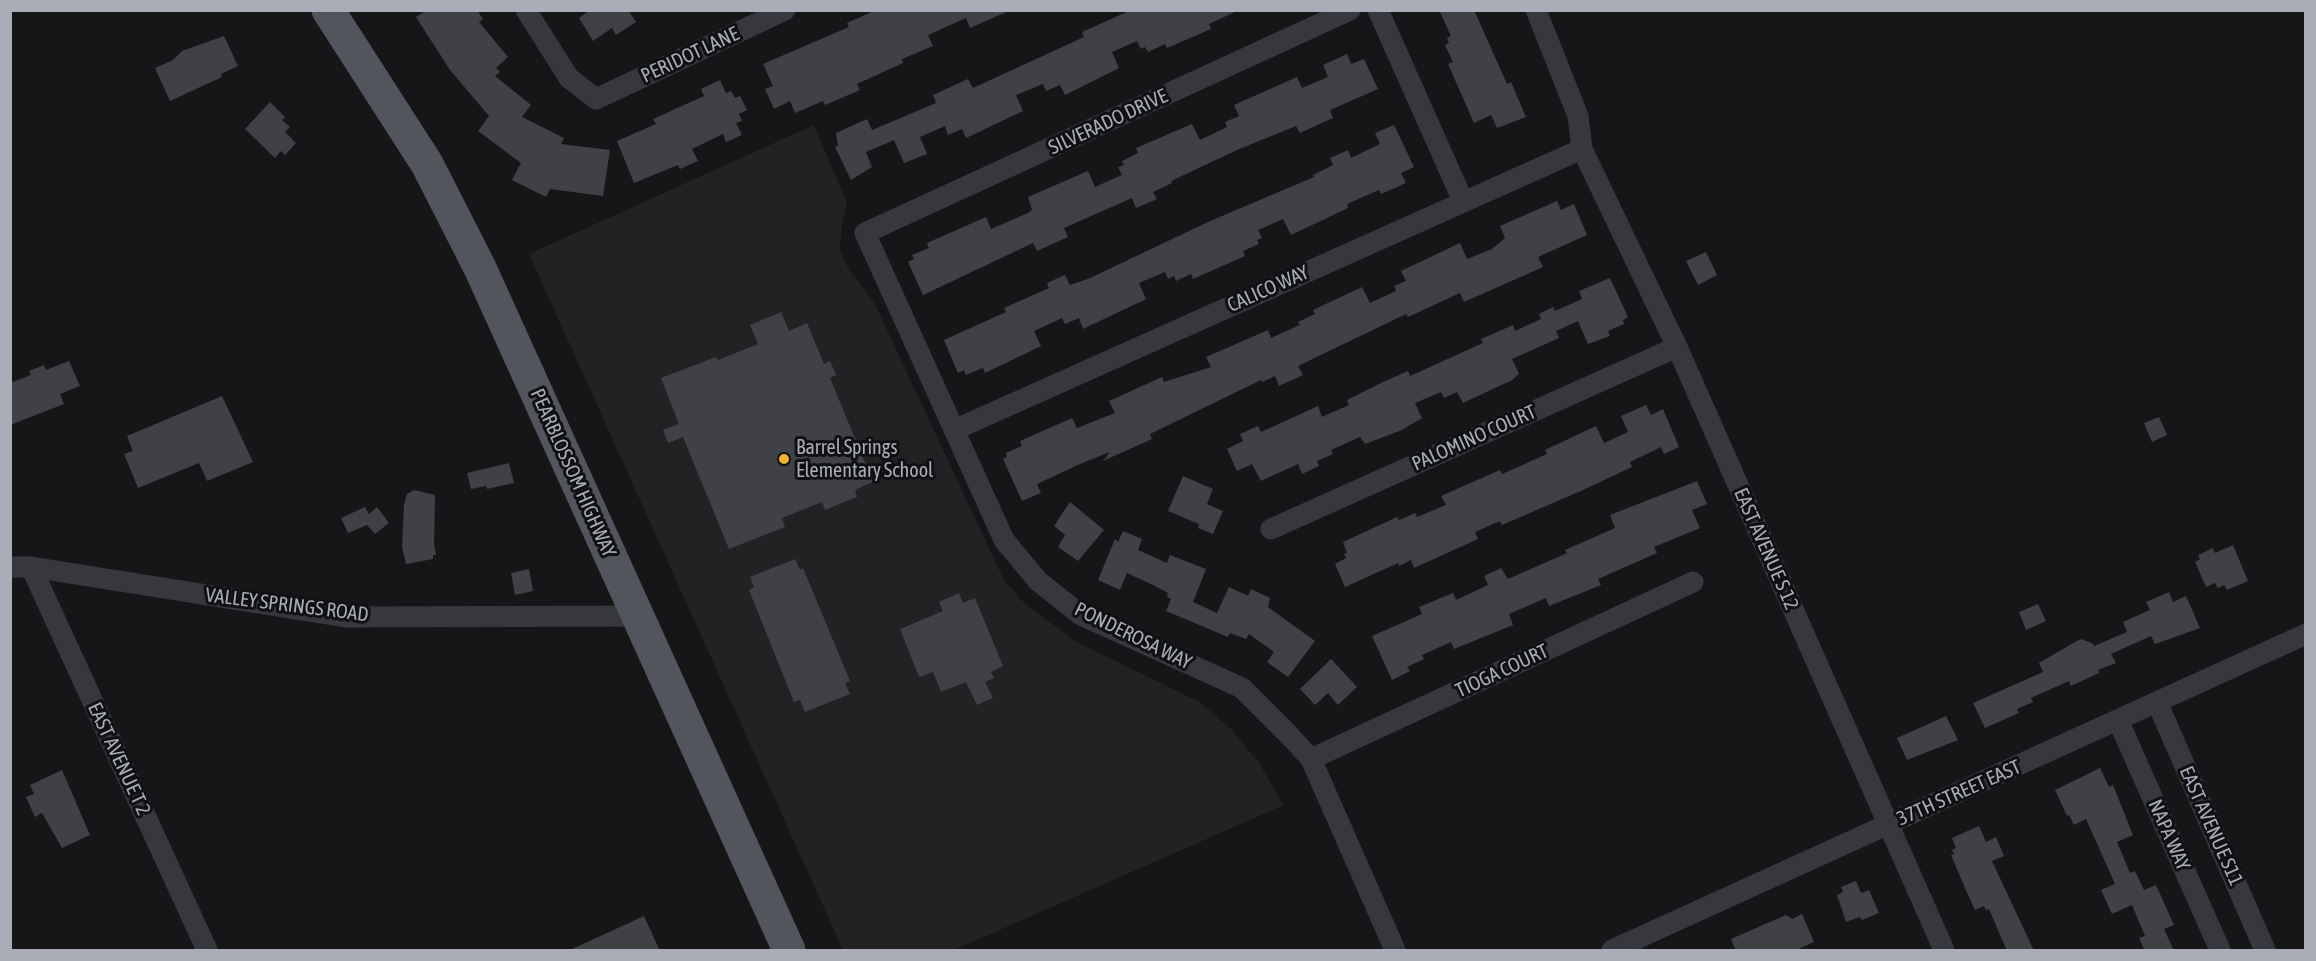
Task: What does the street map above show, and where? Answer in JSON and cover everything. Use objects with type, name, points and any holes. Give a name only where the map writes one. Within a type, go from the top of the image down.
[{"type":"main road","name":"PEARBLOSSOM HIGHWAY","points":[[328,10],[427,164],[480,268],[789,951]]},
{"type":"street","name":"PERIDOT LANE","points":[[526,10],[569,78],[596,99],[785,10]]},
{"type":"street","name":"SILVERADO DRIVE","points":[[865,233],[1350,10]]},
{"type":"street","points":[[1378,10],[1463,201]]},
{"type":"street","name":"EAST AVENUE S 12","points":[[1536,10],[1578,116],[1582,149],[1677,347],[1944,951]]},
{"type":"street","name":"CALICO WAY","points":[[954,430],[1582,149]]},
{"type":"street","name":"PONDEROSA WAY","points":[[865,233],[1005,540],[1038,581],[1081,615],[1242,688],[1311,759],[1395,951]]},
{"type":"street","name":"PALOMINO COURT","points":[[1271,529],[1677,347]]},
{"type":"street","name":"VALLEY SPRINGS ROAD","points":[[21,567],[346,617],[638,616]]},
{"type":"street","name":"EAST AVENUE T 2","points":[[21,567],[207,951]]},
{"type":"street","name":"TIOGA COURT","points":[[1311,759],[1693,582]]},
{"type":"street","name":"37TH STREET EAST","points":[[1612,951],[2306,634]]},
{"type":"street","name":"EAST AVENUE S11","points":[[2157,702],[2265,951]]},
{"type":"street","name":"NAPA WAY","points":[[2118,720],[2220,951]]},
{"type":"shaded area","name":"Barrel Springs Elementary School","points":[[814,125],[847,203],[842,223],[840,250],[849,270],[874,302],[1004,580],[1025,604],[1077,642],[1201,703],[1232,730],[1259,763],[1284,805],[954,950],[843,950],[529,254]]},
{"type":"building","points":[[427,10],[477,10],[483,19],[479,22],[508,57],[496,68],[500,72],[495,76],[531,105],[522,117],[564,138],[561,144],[610,150],[603,196],[550,189],[546,197],[512,180],[521,163],[478,131],[489,116],[450,70],[416,17]]},
{"type":"building","points":[[590,10],[628,10],[636,22],[616,35],[612,28],[593,41],[579,18]]},
{"type":"building","points":[[876,10],[1011,10],[970,28],[966,18],[928,35],[933,46],[902,59],[903,63],[857,84],[860,90],[825,105],[823,101],[795,113],[790,101],[774,109],[765,89],[773,86],[763,64],[849,27],[847,23]]},
{"type":"building","points":[[1131,10],[1239,10],[1209,24],[1211,29],[1167,48],[1165,44],[1148,52],[1145,47],[1141,49],[1137,41],[1112,52],[1119,68],[1065,95],[1060,85],[1046,91],[1043,84],[1016,95],[1023,111],[966,138],[962,129],[948,135],[945,126],[920,137],[927,154],[904,163],[894,140],[866,152],[872,167],[851,180],[835,147],[838,146],[836,133],[867,119],[872,130],[936,103],[933,95],[968,79],[973,88],[1084,37],[1082,32]]},
{"type":"building","points":[[1439,10],[1474,10],[1507,84],[1511,82],[1526,117],[1497,128],[1491,115],[1474,123],[1448,64],[1453,62],[1445,45],[1449,43],[1447,38],[1451,36]]},
{"type":"building","points":[[224,36],[238,66],[221,74],[222,77],[170,101],[155,68],[173,60],[182,51]]},
{"type":"building","points":[[1347,54],[1351,64],[1364,59],[1378,89],[1330,110],[1333,118],[1300,133],[1296,126],[1237,150],[1153,192],[1157,199],[1136,208],[1132,198],[1064,228],[1068,237],[1037,251],[1033,243],[923,295],[908,262],[914,259],[912,255],[929,248],[927,243],[986,217],[991,229],[1028,213],[1032,210],[1028,197],[1088,171],[1095,187],[1122,175],[1118,167],[1124,165],[1122,161],[1138,153],[1136,148],[1192,124],[1200,140],[1227,127],[1225,122],[1239,116],[1234,105],[1297,77],[1302,88],[1328,77],[1323,65]]},
{"type":"building","points":[[720,80],[726,93],[731,91],[735,98],[740,96],[747,110],[739,114],[742,121],[736,123],[742,135],[726,142],[723,134],[692,149],[698,161],[680,169],[678,165],[634,183],[617,141],[656,124],[653,119],[704,96],[701,89]]},
{"type":"building","points":[[270,102],[285,117],[282,120],[290,127],[285,132],[296,143],[285,155],[281,151],[275,158],[245,129]]},
{"type":"building","points":[[1394,125],[1414,167],[1401,173],[1406,183],[1381,194],[1379,190],[1347,204],[1348,208],[1291,235],[1283,219],[1258,230],[1262,238],[1257,240],[1259,244],[1243,251],[1245,256],[1193,279],[1191,274],[1176,281],[1174,276],[1168,279],[1165,272],[1139,283],[1146,299],[1083,329],[1079,318],[1065,324],[1062,318],[1034,331],[1041,346],[985,373],[983,368],[966,375],[964,370],[958,373],[944,340],[1006,312],[1004,308],[1049,288],[1047,283],[1065,275],[1070,285],[1090,278],[1208,222],[1314,177],[1313,175],[1333,165],[1330,158],[1348,150],[1351,158],[1380,144],[1375,133]]},
{"type":"building","points":[[1557,201],[1561,210],[1574,204],[1587,235],[1538,257],[1543,267],[1464,302],[1460,293],[1408,317],[1406,314],[1298,366],[1303,375],[1279,386],[1275,376],[1262,382],[1261,380],[1150,434],[1152,439],[1103,461],[1110,452],[1037,484],[1041,493],[1022,501],[1003,459],[1007,457],[1006,453],[1022,446],[1020,441],[1072,418],[1077,428],[1115,413],[1109,401],[1162,377],[1164,382],[1211,367],[1206,357],[1268,330],[1271,338],[1300,325],[1298,322],[1315,314],[1313,310],[1362,287],[1370,303],[1396,291],[1394,286],[1406,281],[1401,271],[1460,243],[1467,259],[1492,249],[1505,238],[1500,226]]},
{"type":"building","points":[[1706,252],[1717,275],[1698,285],[1686,261]]},
{"type":"building","points":[[1610,278],[1628,317],[1623,320],[1624,324],[1608,331],[1610,336],[1588,344],[1578,321],[1556,331],[1559,338],[1512,359],[1519,374],[1512,380],[1463,403],[1457,392],[1444,398],[1441,392],[1415,403],[1422,418],[1402,430],[1365,444],[1360,437],[1331,450],[1333,454],[1317,461],[1319,466],[1302,474],[1298,464],[1261,481],[1252,464],[1237,471],[1227,449],[1243,441],[1240,434],[1258,426],[1261,432],[1318,406],[1322,417],[1349,405],[1347,400],[1383,382],[1408,371],[1410,376],[1483,343],[1481,339],[1513,325],[1515,331],[1541,319],[1539,314],[1553,307],[1555,311],[1582,299],[1579,291]]},
{"type":"building","points":[[781,312],[789,331],[807,323],[824,364],[830,361],[836,375],[830,378],[873,482],[855,490],[857,497],[825,510],[822,502],[782,518],[785,527],[729,549],[683,437],[668,443],[663,430],[679,424],[661,378],[716,357],[718,360],[758,344],[750,325]]},
{"type":"building","points":[[69,361],[80,386],[60,394],[64,404],[10,425],[10,383],[31,375],[29,371],[44,365],[46,370]]},
{"type":"building","points":[[222,396],[253,462],[207,481],[199,463],[138,488],[124,454],[133,451],[127,436]]},
{"type":"building","points":[[1646,405],[1651,415],[1663,409],[1679,447],[1664,454],[1661,447],[1630,462],[1632,467],[1583,490],[1502,525],[1500,521],[1475,532],[1478,539],[1414,568],[1411,560],[1399,566],[1398,563],[1345,587],[1335,564],[1346,558],[1344,554],[1347,553],[1343,542],[1397,517],[1399,520],[1415,513],[1417,517],[1446,505],[1441,496],[1500,470],[1502,474],[1547,454],[1545,450],[1596,426],[1604,443],[1628,432],[1621,416]]},
{"type":"building","points":[[2159,417],[2167,435],[2152,442],[2144,423]]},
{"type":"building","points":[[509,463],[514,483],[487,489],[486,486],[471,489],[467,473]]},
{"type":"building","points":[[1183,476],[1213,489],[1207,504],[1223,511],[1213,534],[1198,528],[1199,524],[1168,511]]},
{"type":"building","points":[[1697,481],[1707,504],[1692,510],[1700,528],[1654,547],[1657,553],[1598,579],[1601,585],[1549,606],[1546,598],[1509,614],[1513,625],[1454,649],[1451,642],[1422,655],[1424,659],[1407,667],[1410,671],[1392,680],[1372,636],[1422,614],[1419,607],[1453,593],[1456,600],[1488,585],[1484,576],[1501,568],[1508,579],[1567,553],[1565,550],[1615,528],[1610,515]]},
{"type":"building","points":[[414,490],[435,495],[434,544],[436,555],[433,555],[433,559],[406,564],[402,547],[404,505],[407,494]]},
{"type":"building","points":[[1070,502],[1104,530],[1078,561],[1058,547],[1065,535],[1054,526]]},
{"type":"building","points":[[365,507],[369,514],[377,507],[389,523],[375,534],[367,525],[348,533],[341,518]]},
{"type":"building","points":[[1123,531],[1142,539],[1138,550],[1167,563],[1170,555],[1206,569],[1193,602],[1217,613],[1229,587],[1248,596],[1251,589],[1270,598],[1268,607],[1315,641],[1288,677],[1267,662],[1274,652],[1249,634],[1246,639],[1230,633],[1228,637],[1166,611],[1171,599],[1167,597],[1168,593],[1157,587],[1127,573],[1120,590],[1098,580],[1115,539],[1118,542]]},
{"type":"building","points":[[2233,545],[2248,581],[2227,590],[2224,585],[2218,588],[2215,583],[2206,587],[2195,562],[2200,559],[2198,555],[2213,548],[2215,553]]},
{"type":"building","points":[[795,559],[800,570],[803,568],[850,681],[845,683],[850,694],[805,712],[800,700],[794,702],[749,590],[754,587],[750,577]]},
{"type":"building","points":[[529,569],[533,591],[515,595],[511,573]]},
{"type":"building","points":[[2169,592],[2173,602],[2186,596],[2200,628],[2155,644],[2151,636],[2111,654],[2116,663],[2098,670],[2099,673],[2071,686],[2069,681],[2031,698],[2033,702],[2017,709],[2019,713],[1985,728],[1973,703],[2043,672],[2039,663],[2081,639],[2094,646],[2127,632],[2123,622],[2150,610],[2146,602]]},
{"type":"building","points":[[959,593],[963,603],[975,598],[1003,666],[991,672],[994,678],[985,682],[993,698],[977,705],[966,682],[941,692],[933,672],[919,677],[900,629],[943,611],[939,602]]},
{"type":"building","points":[[2038,604],[2046,621],[2026,630],[2019,612]]},
{"type":"building","points":[[1331,659],[1357,687],[1338,705],[1328,693],[1315,705],[1300,689]]},
{"type":"building","points":[[1946,716],[1958,740],[1907,760],[1897,738]]},
{"type":"building","points":[[2100,768],[2109,787],[2113,785],[2133,835],[2117,842],[2130,873],[2135,871],[2144,890],[2156,885],[2174,925],[2164,929],[2174,951],[2145,951],[2139,938],[2145,936],[2132,905],[2112,914],[2101,890],[2115,884],[2086,819],[2074,825],[2069,815],[2067,816],[2055,790]]},
{"type":"building","points":[[62,770],[90,835],[62,848],[42,813],[35,817],[26,797],[34,794],[30,785]]},
{"type":"building","points":[[1979,826],[1986,842],[1996,837],[2004,856],[1992,861],[2034,951],[2007,951],[1989,909],[1986,910],[1984,906],[1975,910],[1965,888],[1951,855],[1954,854],[1952,850],[1956,848],[1952,838]]},
{"type":"building","points":[[1856,881],[1861,893],[1869,890],[1879,913],[1862,920],[1860,917],[1846,922],[1837,895],[1843,892],[1841,887]]},
{"type":"building","points":[[1802,914],[1814,942],[1794,951],[1736,951],[1731,939],[1786,915],[1792,919]]},
{"type":"building","points":[[644,916],[660,951],[568,951]]},
{"type":"place","name":"Barrel Springs Elementary School","points":[[784,459]]}]
